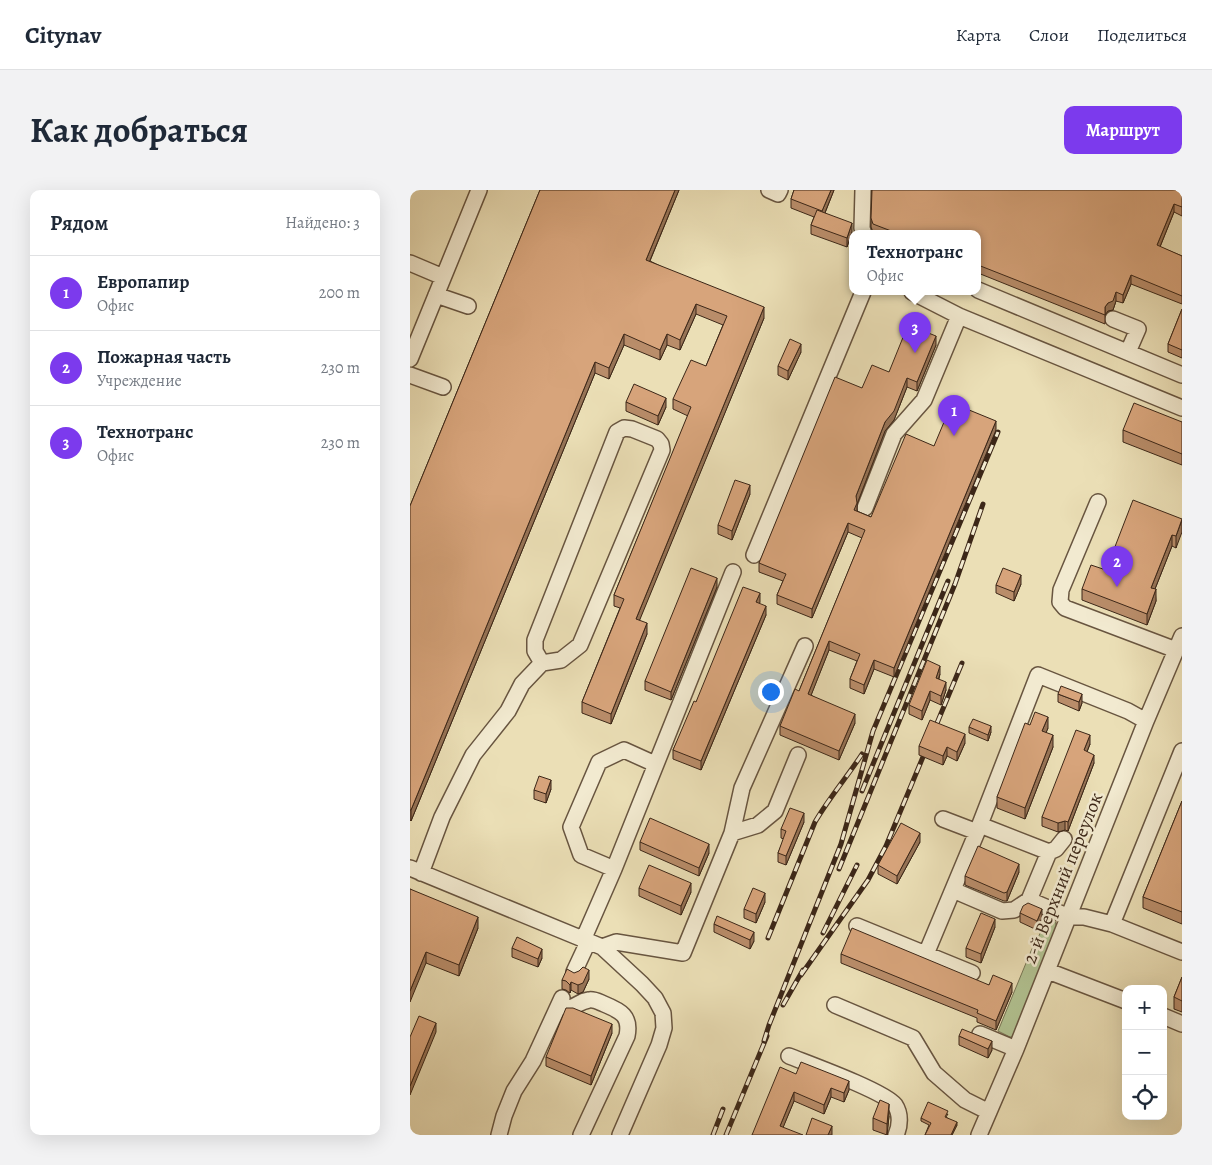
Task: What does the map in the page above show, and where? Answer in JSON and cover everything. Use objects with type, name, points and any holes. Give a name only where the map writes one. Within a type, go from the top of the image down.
[{"type":"street","points":[[410,359],[479,190]]},
{"type":"street","points":[[769,190],[778,194],[780,190]]},
{"type":"street","points":[[863,190],[863,230]]},
{"type":"street","points":[[410,263],[444,277]]},
{"type":"street","points":[[981,291],[1182,376]]},
{"type":"street","points":[[436,295],[468,306]]},
{"type":"street","points":[[754,555],[862,295]]},
{"type":"street","points":[[918,295],[959,316],[1182,408]]},
{"type":"street","points":[[864,508],[894,434],[924,400],[959,316]]},
{"type":"street","points":[[1113,319],[1138,329],[1128,352]]},
{"type":"street","points":[[410,375],[443,388]]},
{"type":"street","points":[[542,663],[535,651],[535,640],[617,432],[624,428],[632,429],[658,438],[662,450],[580,645],[561,660],[542,663],[522,684],[508,711],[473,755],[415,871],[591,943],[642,984],[655,998],[663,1012],[664,1028],[659,1045],[620,1135]]},
{"type":"street","points":[[1098,502],[1061,590],[1060,602],[1065,608],[1176,650]]},
{"type":"street","points":[[574,972],[591,943],[614,868],[733,572]]},
{"type":"street","name":"2-й Верхний переулок","points":[[979,1135],[1048,971],[1146,721],[1182,636]]},
{"type":"street","points":[[591,943],[616,942],[683,953],[732,833],[742,788],[806,646]]},
{"type":"street","points":[[926,954],[979,829],[1038,675],[1128,711],[1146,721]]},
{"type":"street","points":[[614,868],[581,855],[571,827],[599,762],[624,750],[655,764]]},
{"type":"street","points":[[1112,924],[1182,751]]},
{"type":"street","points":[[732,833],[758,825],[775,811],[798,755]]},
{"type":"street","points":[[943,819],[1049,852],[1056,849],[1064,839]]},
{"type":"street","points":[[953,890],[1002,911],[1014,910],[1029,900],[1049,852]]},
{"type":"street","points":[[1029,900],[1069,917],[1084,917],[1112,924],[1182,952]]},
{"type":"street","points":[[857,926],[972,972]]},
{"type":"street","points":[[1048,971],[1122,1000]]},
{"type":"street","points":[[499,1135],[514,1091],[533,1061],[560,1002],[570,1008],[589,1000],[596,1000],[623,1014],[629,1028],[581,1135]]},
{"type":"street","points":[[835,1005],[913,1038],[934,1074],[965,1100],[989,1112]]},
{"type":"street","points":[[1167,1018],[1182,1024]]},
{"type":"street","points":[[980,1034],[1016,1049]]},
{"type":"street","points":[[789,1056],[853,1082],[890,1100],[896,1107],[899,1116],[896,1135]]},
{"type":"green space","points":[[1049,916],[1054,918],[1058,931],[1014,1037],[1010,1037],[998,1031],[1031,951]]},
{"type":"building","points":[[540,190],[675,190],[646,260],[764,307],[636,619],[647,623],[611,714],[582,702],[624,599],[614,595],[691,407],[673,399],[691,360],[706,366],[727,316],[696,304],[680,340],[667,334],[660,350],[624,334],[609,368],[595,362],[410,810],[410,506]]},
{"type":"building","points":[[794,190],[831,190],[822,211],[791,199]]},
{"type":"building","points":[[872,190],[1182,190],[1182,207],[1174,204],[1157,245],[1182,256],[1182,296],[1131,275],[1123,295],[1116,292],[1113,301],[1105,307],[1105,315],[981,266],[981,230],[889,230],[873,224],[871,218]]},
{"type":"building","points":[[817,210],[852,223],[847,238],[811,225]]},
{"type":"building","points":[[1182,309],[1182,350],[1168,344]]},
{"type":"building","points":[[908,325],[936,336],[917,382],[907,378],[894,411],[885,422],[856,496],[857,503],[854,510],[871,517],[906,434],[934,446],[952,403],[996,421],[894,668],[874,660],[864,685],[850,679],[860,654],[829,641],[808,694],[855,714],[839,751],[780,726],[795,689],[799,691],[865,530],[848,523],[812,609],[777,595],[786,574],[759,563],[835,377],[862,388],[872,365],[889,372]]},
{"type":"building","points":[[790,339],[801,344],[788,371],[778,366]]},
{"type":"building","points":[[634,384],[666,398],[658,416],[626,402]]},
{"type":"building","points":[[1134,403],[1182,422],[1182,454],[1123,430]]},
{"type":"building","points":[[735,480],[750,485],[732,531],[718,525]]},
{"type":"building","points":[[1133,500],[1182,519],[1176,536],[1172,535],[1151,588],[1156,589],[1147,614],[1082,589],[1091,565],[1106,570]]},
{"type":"building","points":[[691,568],[717,578],[671,692],[645,681]]},
{"type":"building","points":[[1003,568],[1021,575],[1014,592],[996,585]]},
{"type":"building","points":[[743,587],[760,593],[756,602],[766,606],[701,761],[673,750],[694,701],[696,702]]},
{"type":"building","points":[[927,660],[940,666],[936,678],[946,682],[941,696],[930,691],[922,711],[909,705]]},
{"type":"building","points":[[1061,686],[1082,694],[1079,702],[1058,694]]},
{"type":"building","points":[[1035,712],[1048,717],[1042,731],[1053,735],[1025,808],[997,797],[1025,723],[1030,725]]},
{"type":"building","points":[[973,719],[991,726],[988,735],[969,727]]},
{"type":"building","points":[[930,720],[965,734],[957,752],[947,747],[943,756],[919,746]]},
{"type":"building","points":[[1076,730],[1090,735],[1084,750],[1094,755],[1068,822],[1058,823],[1042,817]]},
{"type":"building","points":[[539,776],[551,780],[546,794],[534,790]]},
{"type":"building","points":[[1182,801],[1182,912],[1143,897]]},
{"type":"building","points":[[790,808],[804,813],[786,856],[778,853],[786,831],[781,829]]},
{"type":"building","points":[[650,818],[709,844],[699,868],[640,842]]},
{"type":"building","points":[[901,823],[920,833],[897,876],[878,865]]},
{"type":"building","points":[[978,846],[1019,864],[1007,892],[1004,893],[965,876]]},
{"type":"building","points":[[649,865],[691,883],[681,906],[639,888]]},
{"type":"building","points":[[753,888],[765,893],[756,914],[744,909]]},
{"type":"building","points":[[410,889],[478,917],[459,965],[426,952],[410,991]]},
{"type":"building","points":[[1028,903],[1042,909],[1037,921],[1020,913],[1023,906]]},
{"type":"building","points":[[981,913],[995,919],[981,954],[966,948]]},
{"type":"building","points":[[717,916],[754,932],[750,940],[714,924]]},
{"type":"building","points":[[852,928],[989,985],[993,975],[1012,983],[996,1021],[977,1013],[978,1010],[841,954]]},
{"type":"building","points":[[517,937],[542,949],[538,959],[512,948]]},
{"type":"building","points":[[583,967],[589,970],[583,983],[578,985],[571,982],[570,985],[562,980],[567,969],[574,973]]},
{"type":"building","points":[[1182,977],[1182,1001],[1174,997]]},
{"type":"building","points":[[566,1008],[573,1008],[612,1024],[591,1076],[546,1057]]},
{"type":"building","points":[[419,1016],[436,1023],[410,1086],[410,1037]]},
{"type":"building","points":[[962,1029],[992,1041],[988,1049],[959,1036]]},
{"type":"building","points":[[801,1062],[849,1081],[844,1093],[831,1088],[824,1105],[794,1092],[780,1126],[803,1135],[752,1135],[780,1067],[796,1074]]},
{"type":"building","points":[[880,1100],[889,1104],[887,1124],[873,1118]]},
{"type":"building","points":[[928,1102],[948,1111],[945,1117],[957,1122],[951,1135],[925,1135],[931,1123],[921,1118]]},
{"type":"building","points":[[812,1118],[832,1126],[828,1135],[806,1135]]},
{"type":"railway","points":[[764,1041],[841,844],[873,731],[998,432]]},
{"type":"railway","points":[[839,869],[955,584],[983,504]]},
{"type":"railway","points":[[862,791],[948,581]]},
{"type":"railway","points":[[801,975],[868,880],[886,846],[962,663]]},
{"type":"railway","points":[[768,938],[815,822],[862,754]]},
{"type":"railway","points":[[823,933],[857,865]]},
{"type":"railway","points":[[783,1005],[803,970]]},
{"type":"railway","points":[[726,1135],[767,1036]]},
{"type":"railway","points":[[713,1135],[723,1109]]},
{"type":"place","name":"Технотранс","points":[[915,353]]},
{"type":"place","name":"Европапир","points":[[954,436]]},
{"type":"place","name":"Пожарная часть","points":[[1117,587]]}]
